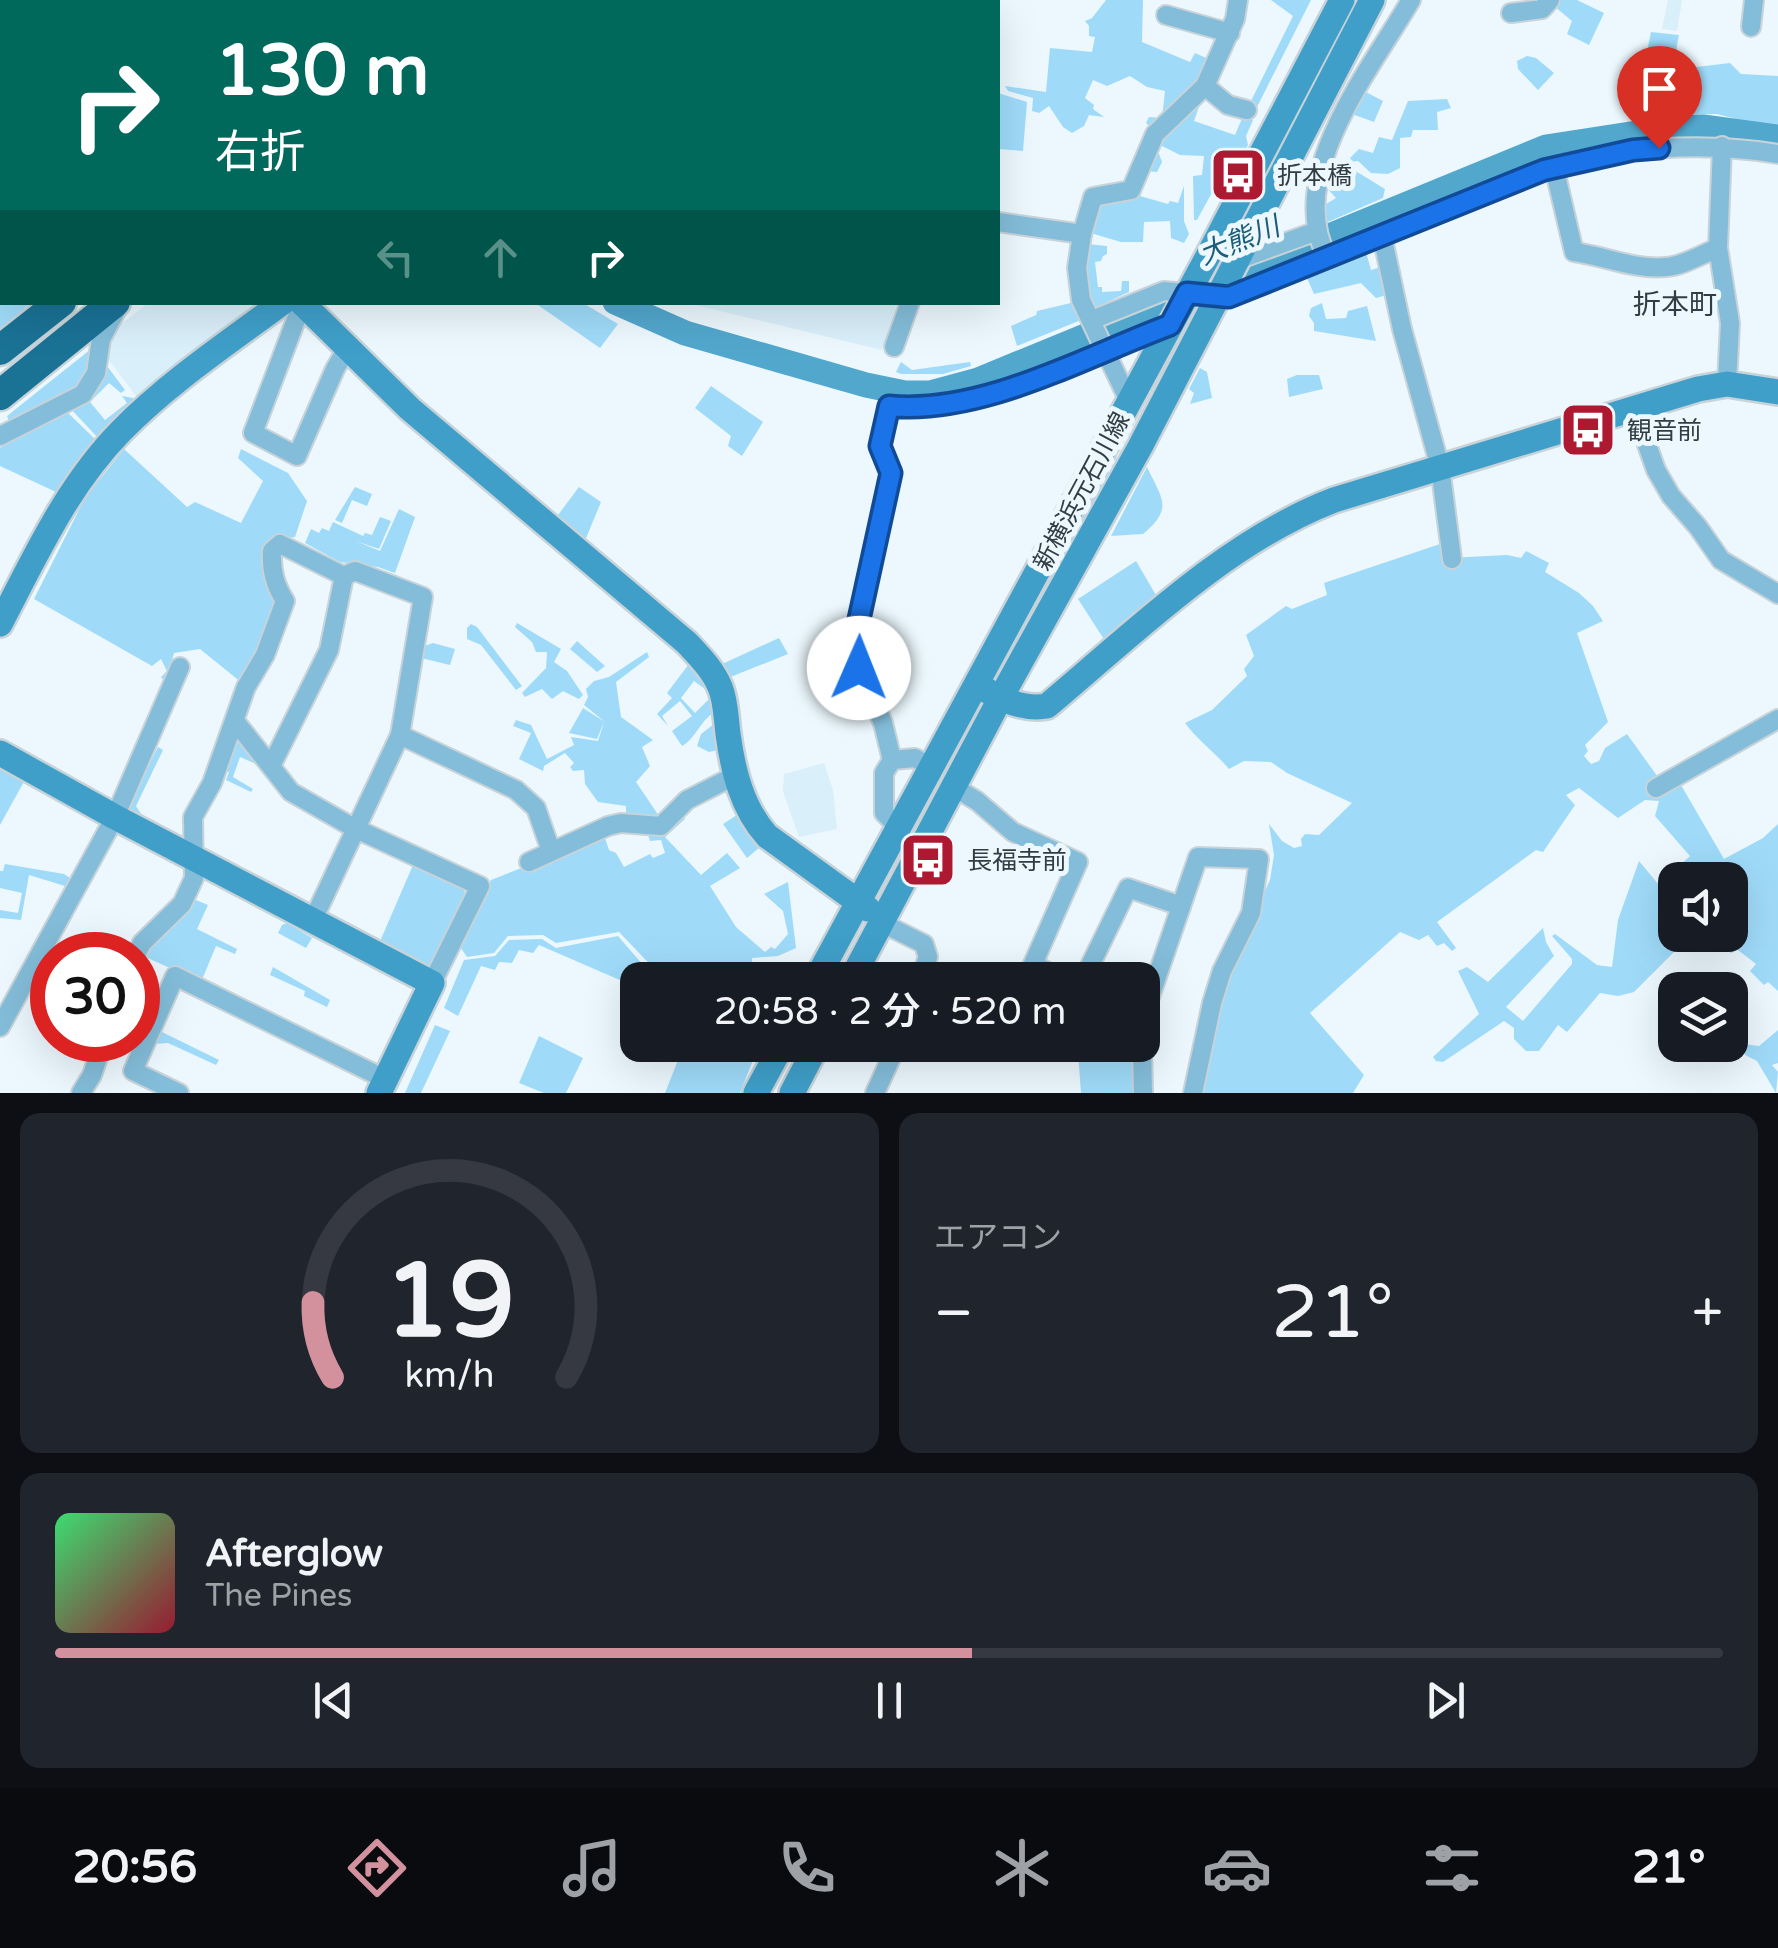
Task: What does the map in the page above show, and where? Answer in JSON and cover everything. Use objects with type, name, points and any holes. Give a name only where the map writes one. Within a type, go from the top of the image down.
[{"type":"highway","points":[[0,350],[57,305]]},
{"type":"highway","points":[[0,395],[113,305]]},
{"type":"street","points":[[1129,400],[1081,300],[1077,268],[1089,202],[1093,197],[1131,190],[1155,134],[1206,86],[1230,33],[1238,0]]},
{"type":"street","name":"新横浜元石川線","points":[[825,962],[1342,0]]},
{"type":"street","name":"新横浜元石川線","points":[[861,962],[1000,699],[1140,447],[1372,0]]},
{"type":"street","points":[[1321,244],[1316,186],[1350,99],[1411,0]]},
{"type":"street","points":[[1511,13],[1542,9],[1550,0]]},
{"type":"street","points":[[1751,27],[1754,0]]},
{"type":"street","points":[[1166,15],[1230,33]]},
{"type":"street","points":[[1206,86],[1228,104],[1247,110]]},
{"type":"street","points":[[1237,260],[1382,235],[1554,167],[1633,150],[1722,146],[1778,154]]},
{"type":"street","points":[[1722,146],[1718,248],[1730,323],[1727,384]]},
{"type":"street","points":[[1285,167],[1316,186]]},
{"type":"street","points":[[1554,167],[1574,252],[1608,256],[1629,266],[1669,268],[1718,248]]},
{"type":"street","points":[[1000,222],[1082,234]]},
{"type":"street","points":[[1382,235],[1402,328],[1440,467],[1452,560]]},
{"type":"street","points":[[1092,320],[1164,292],[1233,296],[1321,244]]},
{"type":"street","points":[[0,436],[84,394],[96,373],[100,339],[116,305]]},
{"type":"street","points":[[0,624],[58,514],[120,432],[173,384],[292,305]]},
{"type":"street","points":[[294,305],[253,433],[297,456],[334,368],[346,350]]},
{"type":"street","points":[[297,305],[410,409],[687,643],[710,668],[722,690],[736,775],[754,822],[767,836],[858,900],[882,922],[924,944],[926,962]]},
{"type":"street","points":[[894,347],[909,305]]},
{"type":"street","points":[[900,829],[884,813],[884,773],[892,760],[883,723],[859,668],[856,633],[891,473],[880,446],[889,406],[922,409],[982,398],[1171,324]]},
{"type":"street","points":[[977,684],[1000,699],[1034,708],[1047,706],[1166,607],[1279,524],[1334,500],[1698,388],[1727,384],[1778,392]]},
{"type":"street","points":[[1634,408],[1656,470],[1670,496],[1720,560],[1778,594]]},
{"type":"street","points":[[153,932],[182,904],[194,878],[193,817],[212,784],[246,686],[265,655],[286,601],[276,586],[272,551],[280,544],[344,576]]},
{"type":"street","points":[[312,920],[400,735],[423,597],[355,571],[344,576]]},
{"type":"street","points":[[270,766],[329,650],[344,576]]},
{"type":"street","points":[[0,1027],[115,817],[180,666]]},
{"type":"street","points":[[1656,788],[1778,719]]},
{"type":"street","points":[[179,1093],[133,1071],[175,976],[382,1086],[484,881],[354,828],[291,792],[234,721]]},
{"type":"street","points":[[400,735],[516,790],[536,808],[551,852]]},
{"type":"street","points":[[0,753],[432,983]]},
{"type":"street","points":[[892,760],[915,758],[932,768]]},
{"type":"street","points":[[528,862],[621,824],[661,826],[687,800],[736,775]]},
{"type":"street","points":[[954,787],[1013,832],[1078,862],[1034,962]]},
{"type":"street","points":[[1160,967],[1198,857],[1260,859],[1251,913],[1222,971],[1212,1002],[1193,1093]]},
{"type":"street","points":[[1093,962],[1128,888],[1181,906]]},
{"type":"street","points":[[81,1093],[96,1062]]},
{"type":"street","points":[[756,1093],[773,1062]]},
{"type":"street","points":[[792,1093],[808,1062]]},
{"type":"street","points":[[875,1093],[889,1062]]},
{"type":"street","points":[[1142,1062],[1143,1093]]},
{"type":"shaded area","points":[[1106,0],[1143,0],[1142,42],[1190,62],[1195,53],[1211,60],[1213,66],[1154,130],[1146,123],[1149,117],[1162,118],[1165,91],[1147,87],[1130,76],[1107,86],[1093,80],[1085,98],[1104,117],[1089,115],[1084,126],[1072,133],[1049,106],[1039,113],[1032,111],[1033,98],[1008,91],[1005,86],[1046,92],[1050,48],[1092,52],[1095,37],[1089,36],[1085,21]]},
{"type":"shaded area","points":[[1271,0],[1311,0],[1256,109],[1248,107],[1293,16]]},
{"type":"shaded area","points":[[1558,0],[1577,0],[1604,13],[1589,45],[1567,34],[1572,21],[1554,6]]},
{"type":"shaded area","points":[[1668,0],[1682,0],[1677,31],[1662,29]]},
{"type":"shaded area","points":[[1651,32],[1679,35],[1674,61],[1645,62]]},
{"type":"shaded area","points":[[1527,56],[1536,58],[1554,73],[1538,90],[1518,69],[1517,61]]},
{"type":"shaded area","points":[[1730,63],[1741,74],[1778,76],[1778,130],[1717,114],[1647,115],[1646,73]]},
{"type":"shaded area","points":[[1360,89],[1383,101],[1374,122],[1349,113]]},
{"type":"shaded area","points":[[1000,94],[1027,102],[1023,151],[1000,149]]},
{"type":"shaded area","points":[[1447,99],[1451,108],[1437,112],[1438,130],[1413,130],[1411,137],[1400,138],[1400,168],[1388,174],[1371,173],[1358,161],[1351,162],[1359,149],[1373,153],[1379,137],[1392,140],[1408,101]]},
{"type":"shaded area","points":[[1201,101],[1194,121],[1235,135],[1243,116],[1253,120],[1246,136],[1248,145],[1237,167],[1226,167],[1194,220],[1193,176],[1202,175],[1204,156],[1180,155],[1156,143]]},
{"type":"shaded area","points":[[1151,151],[1159,154],[1162,162],[1157,172],[1146,171],[1140,196],[1178,203],[1184,186],[1184,221],[1189,234],[1184,243],[1171,238],[1170,221],[1144,222],[1143,242],[1121,242],[1087,232],[1092,203],[1132,196]]},
{"type":"shaded area","points":[[1336,159],[1385,189],[1383,198],[1321,225],[1323,206],[1336,198],[1325,186]]},
{"type":"shaded area","points":[[1087,244],[1107,246],[1107,254],[1095,262],[1102,292],[1121,291],[1122,281],[1129,281],[1129,292],[1094,308],[1084,277]]},
{"type":"shaded area","points":[[1366,252],[1371,270],[1381,267],[1387,295],[1376,298],[1361,283],[1314,294],[1307,278],[1292,285],[1289,280]]},
{"type":"shaded area","points":[[1075,302],[1086,318],[1017,346],[1011,326],[1037,311]]},
{"type":"shaded area","points":[[1322,303],[1326,319],[1346,318],[1348,311],[1367,306],[1376,341],[1314,331],[1309,316],[1311,308]]},
{"type":"shaded area","points":[[0,305],[29,305],[0,329]]},
{"type":"shaded area","points":[[145,305],[260,305],[140,401],[104,354],[106,336]]},
{"type":"shaded area","points":[[538,305],[586,305],[618,324],[600,348]]},
{"type":"shaded area","points":[[695,305],[896,305],[882,350]]},
{"type":"shaded area","points":[[91,349],[89,365],[75,389],[51,404],[9,421],[7,416]]},
{"type":"shaded area","points":[[901,362],[912,370],[970,362],[971,366],[943,374],[901,374],[896,372]]},
{"type":"shaded area","points":[[107,366],[125,390],[121,393],[109,383],[90,402],[105,420],[127,403],[122,396],[133,398],[139,407],[99,439],[70,408],[101,368]]},
{"type":"shaded area","points":[[1200,368],[1207,372],[1212,398],[1190,404],[1194,393],[1189,389]]},
{"type":"shaded area","points":[[1319,375],[1323,389],[1289,397],[1287,379]]},
{"type":"shaded area","points":[[711,386],[763,422],[742,456],[728,446],[731,436],[695,408]]},
{"type":"shaded area","points":[[66,411],[96,440],[56,492],[0,466],[0,448],[11,438]]},
{"type":"shaded area","points":[[124,449],[187,507],[195,502],[241,523],[263,481],[238,458],[241,449],[288,473],[307,501],[295,537],[278,539],[277,580],[269,630],[242,683],[200,649],[174,653],[166,683],[161,677],[167,671],[161,659],[152,666],[34,599],[85,498]]},
{"type":"shaded area","points":[[1112,451],[1117,452],[1116,459],[1002,670],[997,668]]},
{"type":"shaded area","points":[[1147,467],[1162,503],[1159,517],[1143,534],[1111,536]]},
{"type":"shaded area","points":[[355,487],[372,494],[367,506],[352,500],[342,523],[335,520]]},
{"type":"shaded area","points":[[579,487],[601,502],[584,543],[555,519]]},
{"type":"shaded area","points":[[399,509],[415,517],[395,573],[340,562],[305,543],[311,529],[319,533],[322,528],[329,531],[333,522],[363,536],[372,535],[380,517],[391,521],[379,549],[356,541],[380,551]]},
{"type":"shaded area","points":[[1446,542],[1448,558],[1521,558],[1526,551],[1549,563],[1545,572],[1579,593],[1603,621],[1577,633],[1608,722],[1585,745],[1588,751],[1584,756],[1591,764],[1599,761],[1605,748],[1627,734],[1660,780],[1674,773],[1724,859],[1763,838],[1778,824],[1778,991],[1768,982],[1764,985],[1750,971],[1756,964],[1741,952],[1748,952],[1748,862],[1684,862],[1690,856],[1655,816],[1659,801],[1645,800],[1618,818],[1579,788],[1566,795],[1575,805],[1543,852],[1536,850],[1437,922],[1456,948],[1452,951],[1444,943],[1437,946],[1428,935],[1419,940],[1400,932],[1310,1013],[1364,1075],[1353,1093],[1202,1093],[1223,980],[1270,880],[1274,855],[1269,824],[1282,841],[1294,848],[1302,846],[1305,834],[1319,835],[1352,803],[1271,762],[1244,761],[1229,769],[1185,723],[1212,710],[1247,676],[1244,669],[1254,656],[1246,635],[1286,606],[1292,609],[1327,595],[1324,583]]},
{"type":"shaded area","points":[[1136,561],[1160,602],[1107,644],[1078,599]]},
{"type":"shaded area","points":[[517,623],[561,649],[554,662],[567,671],[583,695],[579,699],[563,691],[552,699],[542,689],[525,697],[522,693],[546,668],[547,652],[536,652],[532,642],[515,627]]},
{"type":"shaded area","points":[[471,624],[522,686],[516,690],[481,645],[467,639]]},
{"type":"shaded area","points":[[779,638],[788,654],[728,678],[720,665]]},
{"type":"shaded area","points":[[577,641],[605,666],[597,672],[570,649]]},
{"type":"shaded area","points":[[433,643],[455,649],[450,665],[421,658],[424,646]]},
{"type":"shaded area","points":[[682,651],[708,691],[694,681],[681,698],[695,713],[709,699],[713,713],[682,746],[672,731],[692,716],[680,701],[662,716],[668,726],[657,714],[672,698],[667,693],[689,664],[679,655]]},
{"type":"shaded area","points":[[647,652],[649,657],[616,682],[621,717],[653,740],[642,747],[650,766],[636,782],[659,816],[678,799],[661,824],[626,820],[626,806],[598,802],[585,784],[584,770],[573,771],[570,767],[574,763],[565,753],[544,766],[543,771],[519,759],[531,733],[513,726],[516,720],[531,725],[547,759],[574,745],[571,737],[598,741],[604,722],[597,739],[569,733],[583,708],[605,722],[584,705],[586,689]]},
{"type":"shaded area","points":[[714,724],[718,750],[709,752],[697,746],[701,734]]},
{"type":"shaded area","points":[[241,740],[263,767],[240,757],[233,777],[253,789],[251,792],[226,780],[229,772],[223,769],[230,751]]},
{"type":"shaded area","points":[[158,747],[163,750],[136,806],[143,817],[138,819],[131,814],[129,805]]},
{"type":"shaded area","points":[[824,763],[833,790],[837,829],[799,837],[783,791],[784,774]]},
{"type":"shaded area","points":[[0,765],[26,778],[0,825]]},
{"type":"shaded area","points":[[680,813],[685,819],[665,837],[701,875],[727,853],[740,868],[710,886],[736,927],[765,952],[771,947],[775,949],[788,934],[783,911],[764,894],[788,882],[796,948],[778,956],[752,958],[752,962],[648,962],[619,932],[556,943],[543,935],[508,936],[494,953],[467,957],[461,948],[491,880],[604,835],[609,850],[616,853],[624,867],[650,854],[653,858],[665,853],[661,840],[650,841],[647,832]]},
{"type":"shaded area","points":[[737,815],[760,847],[747,858],[723,824]]},
{"type":"shaded area","points":[[1639,861],[1658,884],[1658,952],[1674,952],[1634,992],[1618,996],[1600,993],[1567,1032],[1558,1025],[1539,1051],[1526,1051],[1514,1039],[1514,1028],[1504,1021],[1443,1062],[1436,1061],[1433,1057],[1479,1014],[1458,971],[1467,967],[1488,982],[1543,928],[1554,956],[1506,1007],[1523,1021],[1572,964],[1552,936],[1555,934],[1597,965],[1612,967],[1618,920]]},
{"type":"shaded area","points":[[5,864],[70,878],[65,886],[29,875],[21,920],[0,918],[0,910],[18,913],[22,893],[0,888],[0,871]]},
{"type":"shaded area","points":[[413,865],[464,888],[465,900],[431,968],[424,971],[378,946]]},
{"type":"shaded area","points":[[191,898],[208,905],[197,929],[237,949],[235,954],[216,946],[201,982],[160,964],[160,933]]},
{"type":"shaded area","points":[[287,923],[312,938],[306,948],[278,933]]},
{"type":"shaded area","points":[[618,936],[640,962],[620,962],[620,980],[539,945],[533,953],[519,950],[512,963],[499,962],[495,970],[481,966],[458,1016],[444,1008],[464,960],[495,956],[509,940],[542,939],[556,948]]},
{"type":"shaded area","points":[[273,967],[330,1000],[327,1007],[304,996],[305,991],[270,975]]},
{"type":"shaded area","points":[[435,1025],[450,1031],[421,1093],[405,1093]]},
{"type":"shaded area","points":[[1778,1030],[1778,1063],[1772,1065],[1778,1072],[1776,1093],[1757,1061],[1748,1056],[1748,1045],[1759,1046]]},
{"type":"shaded area","points":[[160,1031],[219,1060],[216,1065],[168,1043],[160,1044]]},
{"type":"shaded area","points":[[539,1036],[583,1058],[566,1093],[544,1093],[519,1083]]},
{"type":"shaded area","points":[[677,1062],[752,1062],[740,1093],[665,1093]]},
{"type":"shaded area","points":[[1079,1062],[1133,1062],[1133,1093],[1081,1093]]},
{"type":"waterway","name":"大熊川","points":[[622,305],[685,333],[866,385],[905,393],[930,393],[978,380],[1546,147],[1669,128],[1703,127],[1778,137]]},
{"type":"place","name":"折本橋","points":[[1238,175]]},
{"type":"place","name":"観音前","points":[[1588,430]]},
{"type":"place","name":"長福寺前","points":[[928,860]]},
{"type":"district","name":"折本町","points":[[1675,304]]},
{"type":"route","points":[[859,668],[856,633],[891,473],[880,446],[889,406],[922,409],[982,398],[1170,325],[1187,293],[1229,297],[1544,170],[1573,161],[1659,148]]}]
